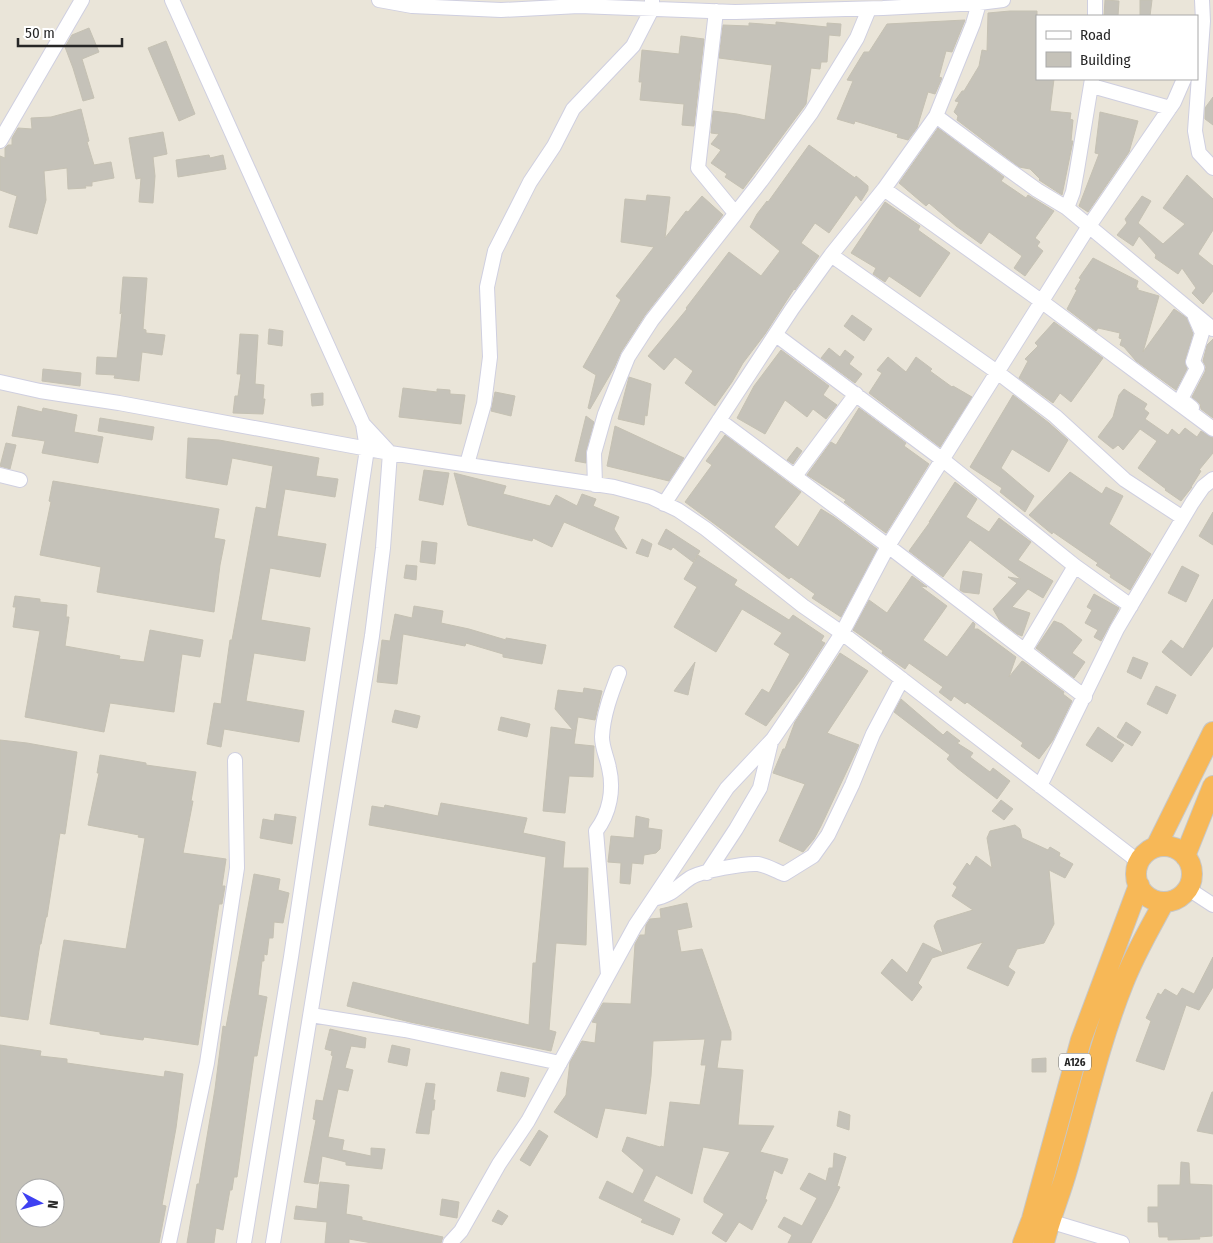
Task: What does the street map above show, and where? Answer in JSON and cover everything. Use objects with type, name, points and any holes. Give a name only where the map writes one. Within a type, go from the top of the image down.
[{"type":"highway","points":[[1156,847],[1213,732]]},
{"type":"highway","points":[[1185,856],[1213,786]]},
{"type":"highway","points":[[1138,862],[1143,855],[1156,847],[1172,847],[1185,856],[1191,871],[1187,888],[1179,897],[1164,902],[1149,897],[1139,885]]},
{"type":"highway","name":"A126","points":[[1023,1243],[1032,1219],[1081,1040],[1139,885],[1136,878],[1138,862]]},
{"type":"highway","name":"A126","points":[[1044,1243],[1049,1221],[1067,1171],[1088,1090],[1114,1007],[1124,982],[1164,902]]},
{"type":"street","points":[[0,142],[82,0]]},
{"type":"street","points":[[379,0],[412,3],[502,5],[578,6],[652,4],[716,11],[735,6],[809,5],[869,8],[884,4],[979,3],[1003,0]]},
{"type":"street","points":[[1095,0],[1095,15]]},
{"type":"street","points":[[1202,0],[1203,22],[1195,131],[1198,153],[1213,168]]},
{"type":"street","points":[[173,1],[363,424],[367,449],[291,957],[244,1243]]},
{"type":"street","points":[[664,504],[831,255],[884,189],[936,116],[979,3]]},
{"type":"street","points":[[465,464],[484,404],[490,358],[487,287],[495,251],[530,182],[554,146],[574,109],[633,46],[652,4]]},
{"type":"street","points":[[595,484],[594,453],[604,414],[628,357],[652,320],[811,113],[857,38],[869,8]]},
{"type":"street","points":[[716,11],[698,168],[735,214]]},
{"type":"street","points":[[1198,38],[1203,22]]},
{"type":"street","points":[[1200,64],[1213,44]]},
{"type":"street","points":[[450,1243],[461,1232],[499,1164],[528,1121],[635,926],[727,788],[772,741],[842,633],[888,546],[944,460],[996,372],[1089,226],[1174,102],[1184,80]]},
{"type":"street","points":[[1067,208],[1074,185],[1092,82],[1170,108]]},
{"type":"street","points":[[936,116],[990,157],[1067,208],[1213,329]]},
{"type":"street","points":[[884,189],[1041,301],[1213,428]]},
{"type":"street","points":[[831,255],[1056,416],[1125,480],[1183,518]]},
{"type":"street","points":[[1192,312],[1200,325],[1202,333],[1193,362],[1197,368],[1181,399],[1213,428]]},
{"type":"street","points":[[776,335],[944,460],[1074,566],[1131,606]]},
{"type":"street","points":[[0,382],[40,391],[119,402],[390,453],[595,484],[651,497],[678,510],[706,529],[803,606],[842,633],[1138,862]]},
{"type":"street","points":[[795,476],[856,394]]},
{"type":"street","points":[[719,420],[1085,696]]},
{"type":"street","points":[[273,1243],[372,636],[383,548],[390,453],[363,424]]},
{"type":"street","points":[[0,475],[20,480]]},
{"type":"street","points":[[1040,786],[1117,629],[1183,518],[1203,487],[1213,479]]},
{"type":"street","points":[[1025,650],[1074,566]]},
{"type":"street","points":[[608,976],[596,830],[605,820],[610,801],[609,768],[603,750],[602,738],[606,711],[620,673]]},
{"type":"street","points":[[653,899],[670,894],[691,878],[707,872],[759,864],[784,874],[813,856],[828,834],[852,785],[873,734],[902,679]]},
{"type":"street","points":[[707,872],[736,829],[760,788],[772,741]]},
{"type":"street","points":[[169,1243],[207,1063],[237,868],[235,760]]},
{"type":"street","points":[[1187,888],[1213,905]]},
{"type":"street","points":[[311,1015],[405,1030],[560,1063]]},
{"type":"street","points":[[1049,1221],[1122,1243]]},
{"type":"building","points":[[1105,0],[1119,1],[1118,15],[1104,15]]},
{"type":"building","points":[[1140,0],[1152,0],[1150,15],[1140,15]]},
{"type":"building","points":[[1037,11],[1036,80],[1054,80],[1050,111],[1071,113],[1070,119],[1073,120],[1071,141],[1073,141],[1062,195],[1039,180],[1030,169],[1019,167],[957,120],[958,116],[954,112],[959,102],[955,101],[964,91],[979,66],[982,50],[987,51],[988,13]]},
{"type":"building","points":[[965,20],[952,52],[946,51],[939,77],[942,78],[935,94],[928,92],[917,128],[908,140],[897,137],[898,134],[855,121],[854,124],[837,119],[853,81],[847,80],[864,52],[869,52],[887,24]]},
{"type":"building","points":[[776,22],[827,27],[827,23],[841,24],[840,36],[829,35],[827,62],[821,62],[820,69],[811,68],[806,104],[743,189],[725,177],[727,174],[711,163],[721,150],[711,144],[719,134],[711,133],[713,111],[765,120],[772,65],[719,58],[723,25],[749,26],[749,23],[776,25]]},
{"type":"building","points":[[89,28],[99,52],[82,59],[94,98],[83,101],[65,47],[72,35]]},
{"type":"building","points":[[681,36],[704,39],[694,126],[682,125],[684,104],[640,100],[642,82],[639,82],[642,50],[679,54]]},
{"type":"building","points":[[166,41],[195,114],[179,121],[148,48]]},
{"type":"building","points":[[1213,97],[1213,125],[1205,119],[1205,108]]},
{"type":"building","points":[[81,109],[89,141],[87,142],[94,165],[111,162],[114,178],[92,182],[92,186],[85,186],[86,188],[68,189],[67,168],[44,171],[46,200],[37,234],[9,227],[17,196],[0,190],[0,156],[5,158],[5,148],[8,145],[12,145],[12,138],[18,128],[32,129],[31,118],[51,117]]},
{"type":"building","points":[[1100,112],[1138,121],[1129,152],[1088,212],[1079,206],[1099,154],[1095,153]]},
{"type":"building","points":[[938,128],[1004,177],[1001,181],[1026,198],[1028,195],[1054,211],[1035,238],[1040,242],[1037,246],[1043,251],[1025,276],[1014,268],[1022,256],[989,232],[981,244],[929,203],[926,206],[899,183]]},
{"type":"building","points":[[163,132],[167,154],[153,157],[155,176],[153,203],[139,202],[141,178],[136,179],[129,138]]},
{"type":"building","points":[[809,145],[855,178],[856,176],[868,186],[868,190],[861,201],[856,195],[829,233],[815,223],[801,243],[819,256],[794,289],[715,406],[685,383],[693,371],[675,357],[664,370],[648,356],[687,309],[729,252],[761,276],[780,251],[750,227],[757,214],[768,202]]},
{"type":"building","points":[[209,155],[210,158],[223,155],[226,169],[178,177],[176,160]]},
{"type":"building","points":[[1187,175],[1213,199],[1213,230],[1198,254],[1213,266],[1213,291],[1203,304],[1192,293],[1196,288],[1182,268],[1178,274],[1155,258],[1156,255],[1139,236],[1133,246],[1117,235],[1127,223],[1125,219],[1142,196],[1151,201],[1138,223],[1163,244],[1185,224],[1163,208]]},
{"type":"building","points":[[647,195],[670,197],[665,238],[686,211],[688,212],[702,196],[723,215],[645,315],[621,352],[590,409],[588,408],[596,375],[583,367],[621,300],[616,296],[654,247],[621,242],[625,199],[646,201]]},
{"type":"building","points":[[885,202],[920,226],[918,230],[950,253],[920,297],[889,276],[885,282],[873,274],[876,268],[851,253]]},
{"type":"building","points":[[1093,258],[1138,281],[1136,288],[1138,290],[1159,296],[1143,352],[1174,309],[1187,318],[1193,334],[1185,360],[1187,369],[1176,390],[1136,361],[1120,345],[1122,339],[1119,338],[1120,333],[1098,328],[1096,331],[1067,309],[1077,290],[1075,289],[1081,279],[1079,278]]},
{"type":"building","points":[[123,277],[147,278],[143,329],[146,330],[146,333],[165,335],[162,355],[142,352],[139,381],[114,378],[115,375],[96,374],[97,357],[117,358],[122,312],[120,314]]},
{"type":"building","points":[[852,315],[872,329],[864,341],[844,326]]},
{"type":"building","points":[[1054,322],[1103,358],[1071,402],[1060,393],[1053,403],[1019,378],[1028,361],[1025,359],[1038,346],[1035,343]]},
{"type":"building","points":[[269,329],[283,331],[282,346],[268,344]]},
{"type":"building","points":[[240,334],[258,335],[255,384],[264,385],[263,414],[233,413],[241,374],[237,374]]},
{"type":"building","points":[[1213,339],[1213,418],[1201,409],[1200,404],[1192,397],[1205,372],[1206,367],[1203,361],[1207,345]]},
{"type":"building","points":[[829,348],[840,357],[845,350],[854,357],[849,364],[862,374],[855,383],[821,358]]},
{"type":"building","points":[[781,350],[829,386],[823,395],[837,405],[826,419],[813,409],[807,417],[785,400],[765,434],[737,418],[754,386]]},
{"type":"building","points":[[888,357],[906,372],[916,357],[932,369],[930,371],[952,387],[972,397],[940,447],[869,393],[882,373],[877,370]]},
{"type":"building","points":[[43,369],[81,373],[80,386],[42,381]]},
{"type":"building","points":[[629,377],[651,384],[644,425],[618,419]]},
{"type":"building","points":[[403,388],[437,392],[437,389],[450,390],[450,394],[465,395],[461,424],[399,417]]},
{"type":"building","points":[[1124,389],[1147,404],[1144,409],[1149,413],[1145,419],[1168,435],[1172,429],[1179,435],[1185,428],[1197,437],[1201,431],[1213,438],[1213,453],[1199,470],[1201,471],[1192,487],[1181,501],[1138,468],[1157,441],[1140,429],[1123,450],[1118,445],[1113,449],[1098,437],[1113,417],[1119,395]]},
{"type":"building","points":[[495,392],[515,396],[511,416],[491,411]]},
{"type":"building","points":[[323,393],[323,405],[312,406],[311,394]]},
{"type":"building","points":[[1013,395],[1068,440],[1049,472],[1012,449],[1001,468],[1034,496],[1025,512],[1000,492],[1002,488],[970,467]]},
{"type":"building","points":[[18,406],[42,412],[43,408],[77,415],[74,432],[103,437],[98,463],[42,453],[45,441],[12,436]]},
{"type":"building","points":[[859,408],[906,443],[904,446],[929,464],[886,533],[844,502],[846,500],[807,475],[831,442],[836,445]]},
{"type":"building","points":[[586,416],[594,422],[586,451],[586,463],[575,461]]},
{"type":"building","points":[[100,418],[154,427],[152,440],[98,431]]},
{"type":"building","points":[[615,426],[684,458],[669,481],[607,466]]},
{"type":"building","points":[[725,435],[801,492],[774,527],[798,547],[821,509],[877,549],[841,617],[812,598],[815,594],[791,577],[789,579],[685,502],[712,465],[706,461]]},
{"type":"building","points":[[188,438],[219,440],[319,458],[316,476],[338,479],[335,497],[285,489],[277,536],[326,544],[320,577],[270,568],[261,620],[310,628],[305,661],[254,653],[246,701],[304,711],[299,742],[224,729],[221,747],[207,744],[214,703],[221,704],[230,640],[232,640],[256,507],[266,509],[273,466],[232,458],[227,485],[186,478]]},
{"type":"building","points":[[6,443],[16,445],[10,469],[0,466]]},
{"type":"building","points":[[797,447],[802,451],[793,464],[787,460]]},
{"type":"building","points":[[424,470],[449,473],[443,505],[419,500]]},
{"type":"building","points":[[1070,472],[1102,494],[1106,487],[1123,496],[1109,524],[1151,554],[1130,590],[1110,577],[1111,575],[1096,565],[1098,563],[1053,532],[1052,534],[1029,515]]},
{"type":"building","points":[[454,473],[506,486],[503,494],[550,506],[556,495],[577,506],[582,494],[596,499],[593,506],[619,517],[614,529],[627,549],[564,522],[552,547],[533,538],[532,541],[468,525]]},
{"type":"building","points":[[53,481],[219,509],[214,538],[225,540],[214,612],[97,592],[101,567],[40,555],[51,502],[49,501]]},
{"type":"building","points":[[955,482],[977,499],[966,517],[989,532],[999,518],[1031,542],[1018,560],[1053,581],[1043,598],[1028,589],[1012,607],[1030,613],[1022,636],[1000,621],[993,609],[1017,583],[1008,577],[1021,579],[970,540],[943,577],[909,551]]},
{"type":"building","points":[[1213,512],[1213,545],[1199,536]]},
{"type":"building","points":[[666,529],[700,551],[693,562],[673,547],[671,550],[658,544]]},
{"type":"building","points":[[642,539],[652,544],[648,557],[636,553]]},
{"type":"building","points":[[422,541],[437,543],[435,564],[420,562]]},
{"type":"building","points":[[698,555],[737,580],[734,585],[789,620],[793,615],[824,636],[821,641],[825,643],[803,677],[766,726],[745,714],[762,689],[769,693],[790,654],[774,644],[782,633],[742,609],[716,652],[674,627],[697,587],[684,579]]},
{"type":"building","points":[[406,565],[417,566],[416,580],[404,578]]},
{"type":"building","points":[[1182,566],[1199,575],[1186,602],[1168,593]]},
{"type":"building","points":[[963,571],[982,574],[979,594],[960,590]]},
{"type":"building","points":[[912,576],[927,587],[920,586],[947,606],[923,640],[947,657],[973,622],[975,624],[974,629],[978,629],[1016,657],[1009,677],[1022,661],[1064,692],[1063,694],[1072,701],[1053,740],[1039,759],[1021,746],[1023,743],[967,702],[965,704],[954,696],[951,701],[939,692],[943,687],[909,663],[905,669],[853,630],[869,600],[887,613]]},
{"type":"building","points":[[1094,594],[1119,608],[1101,641],[1094,637],[1098,630],[1085,623],[1092,610],[1087,607]]},
{"type":"building","points":[[15,596],[40,599],[40,602],[67,605],[66,617],[69,617],[65,646],[120,656],[119,659],[144,662],[150,630],[203,640],[200,657],[182,654],[174,712],[110,703],[104,732],[25,717],[40,631],[13,627],[16,607],[13,607]]},
{"type":"building","points":[[1213,599],[1213,646],[1191,676],[1162,652],[1171,640],[1183,649]]},
{"type":"building","points":[[414,606],[443,611],[441,623],[506,640],[506,638],[546,645],[542,664],[503,657],[503,654],[466,643],[465,646],[403,634],[397,684],[377,682],[382,640],[390,641],[395,614],[412,618]]},
{"type":"building","points":[[1054,621],[1062,624],[1082,640],[1072,653],[1085,662],[1074,678],[1036,648]]},
{"type":"building","points":[[840,653],[868,671],[827,733],[859,745],[821,826],[814,839],[803,852],[779,841],[805,784],[773,773],[783,749],[785,749],[795,722]]},
{"type":"building","points":[[1133,657],[1148,663],[1141,679],[1127,672]]},
{"type":"building","points":[[695,662],[688,695],[674,691]]},
{"type":"building","points":[[1156,686],[1176,695],[1167,714],[1147,704]]},
{"type":"building","points":[[584,688],[602,691],[595,720],[578,717],[574,744],[594,746],[593,777],[569,776],[565,813],[543,811],[551,727],[573,730],[555,709],[558,690],[583,693]]},
{"type":"building","points":[[901,699],[943,735],[947,731],[960,741],[957,743],[973,753],[970,757],[990,772],[993,768],[1010,781],[997,799],[947,759],[950,755],[894,712]]},
{"type":"building","points":[[395,710],[420,716],[417,728],[392,722]]},
{"type":"building","points":[[501,717],[530,724],[527,737],[498,730]]},
{"type":"building","points":[[1126,722],[1141,732],[1132,746],[1117,737]]},
{"type":"building","points":[[1098,727],[1124,745],[1112,762],[1086,745]]},
{"type":"building","points":[[0,740],[77,752],[65,834],[60,833],[28,1020],[0,1016]]},
{"type":"building","points":[[100,755],[146,763],[146,765],[196,772],[191,801],[193,801],[183,853],[226,859],[222,886],[225,886],[222,904],[219,904],[198,1045],[144,1037],[143,1040],[100,1034],[100,1032],[50,1024],[64,940],[126,949],[145,838],[138,837],[139,835],[88,825],[99,773],[97,773]]},
{"type":"building","points":[[1001,800],[1013,809],[1004,820],[992,811]]},
{"type":"building","points":[[441,803],[527,818],[523,833],[565,842],[563,868],[588,868],[586,945],[556,943],[549,1030],[556,1032],[551,1051],[410,1022],[347,1006],[353,982],[529,1025],[533,963],[536,963],[546,857],[369,825],[372,806],[384,808],[385,805],[438,816]]},
{"type":"building","points":[[275,814],[296,817],[292,844],[260,838],[263,819],[274,821]]},
{"type":"building","points":[[636,816],[649,819],[648,828],[662,830],[660,849],[656,853],[644,855],[643,864],[632,863],[630,884],[620,883],[621,863],[608,862],[611,836],[634,838]]},
{"type":"building","points":[[1015,825],[1020,829],[1022,838],[1048,850],[1050,847],[1060,853],[1059,856],[1073,864],[1065,878],[1049,870],[1054,924],[1044,943],[1017,949],[1008,967],[1015,972],[1008,986],[967,968],[983,942],[932,958],[918,983],[922,987],[912,1001],[881,973],[892,959],[907,973],[923,943],[943,953],[934,926],[937,921],[973,910],[952,896],[957,887],[953,884],[967,863],[970,866],[976,856],[992,868],[987,838],[990,831]]},
{"type":"building","points":[[254,874],[280,879],[278,890],[289,893],[283,923],[274,922],[273,938],[269,938],[267,955],[264,954],[264,961],[262,961],[258,995],[267,997],[257,1056],[254,1056],[237,1177],[234,1177],[232,1190],[230,1190],[223,1230],[216,1228],[214,1243],[187,1243],[215,1089],[223,1026],[226,1027]]},
{"type":"building","points":[[687,903],[692,927],[677,930],[681,952],[702,949],[731,1032],[731,1040],[721,1040],[717,1068],[743,1070],[738,1125],[774,1126],[760,1152],[788,1159],[782,1174],[774,1170],[765,1199],[767,1200],[752,1230],[739,1222],[726,1242],[712,1233],[724,1214],[704,1202],[704,1198],[730,1152],[703,1147],[692,1194],[656,1175],[643,1201],[680,1219],[673,1235],[641,1222],[643,1219],[599,1198],[607,1181],[633,1194],[644,1170],[622,1151],[627,1137],[664,1147],[670,1102],[700,1105],[706,1065],[701,1065],[705,1039],[653,1041],[646,1114],[605,1108],[597,1138],[554,1112],[566,1095],[570,1062],[582,1041],[595,1043],[597,1023],[592,1022],[603,1003],[631,1004],[635,944],[640,935],[645,935],[646,925],[650,919],[661,918],[660,909]]},
{"type":"building","points":[[1213,957],[1213,987],[1199,1010],[1186,1005],[1164,1070],[1136,1061],[1151,1021],[1146,1018],[1158,993],[1161,995],[1165,989],[1177,996],[1182,988],[1194,994]]},
{"type":"building","points":[[330,1029],[366,1038],[365,1048],[351,1046],[345,1068],[353,1070],[348,1091],[338,1089],[328,1137],[344,1140],[342,1150],[371,1156],[371,1148],[385,1149],[382,1169],[346,1165],[346,1162],[322,1156],[318,1184],[304,1182],[316,1120],[313,1119],[316,1100],[323,1101],[333,1056],[331,1055],[332,1051],[325,1049]]},
{"type":"building","points":[[0,1045],[41,1051],[40,1056],[67,1059],[67,1063],[164,1077],[165,1071],[183,1074],[176,1128],[162,1205],[166,1206],[159,1243],[0,1243]]},
{"type":"building","points":[[392,1045],[410,1049],[407,1066],[388,1062]]},
{"type":"building","points":[[1046,1058],[1046,1072],[1032,1072],[1032,1059]]},
{"type":"building","points":[[501,1072],[529,1078],[525,1097],[497,1091]]},
{"type":"building","points":[[426,1083],[435,1084],[434,1110],[432,1110],[429,1134],[416,1133]]},
{"type":"building","points":[[1213,1092],[1213,1134],[1197,1131]]},
{"type":"building","points":[[839,1111],[850,1115],[849,1130],[837,1126]]},
{"type":"building","points":[[539,1130],[548,1136],[530,1166],[520,1160]]},
{"type":"building","points":[[834,1153],[846,1157],[837,1186],[840,1187],[831,1206],[811,1243],[788,1243],[792,1235],[778,1227],[784,1217],[802,1226],[817,1198],[800,1189],[809,1173],[826,1181],[829,1168],[833,1168]]},
{"type":"building","points":[[1181,1162],[1189,1163],[1190,1184],[1212,1185],[1212,1236],[1199,1237],[1200,1239],[1168,1240],[1168,1237],[1159,1237],[1158,1222],[1148,1222],[1148,1207],[1158,1207],[1158,1185],[1180,1185]]},
{"type":"building","points":[[320,1182],[349,1185],[346,1214],[362,1217],[362,1220],[443,1237],[441,1243],[372,1243],[349,1239],[349,1243],[325,1243],[327,1222],[294,1219],[296,1206],[317,1209]]},
{"type":"building","points":[[442,1199],[459,1202],[457,1218],[440,1215]]},
{"type":"building","points":[[498,1210],[508,1216],[502,1225],[492,1221]]}]
